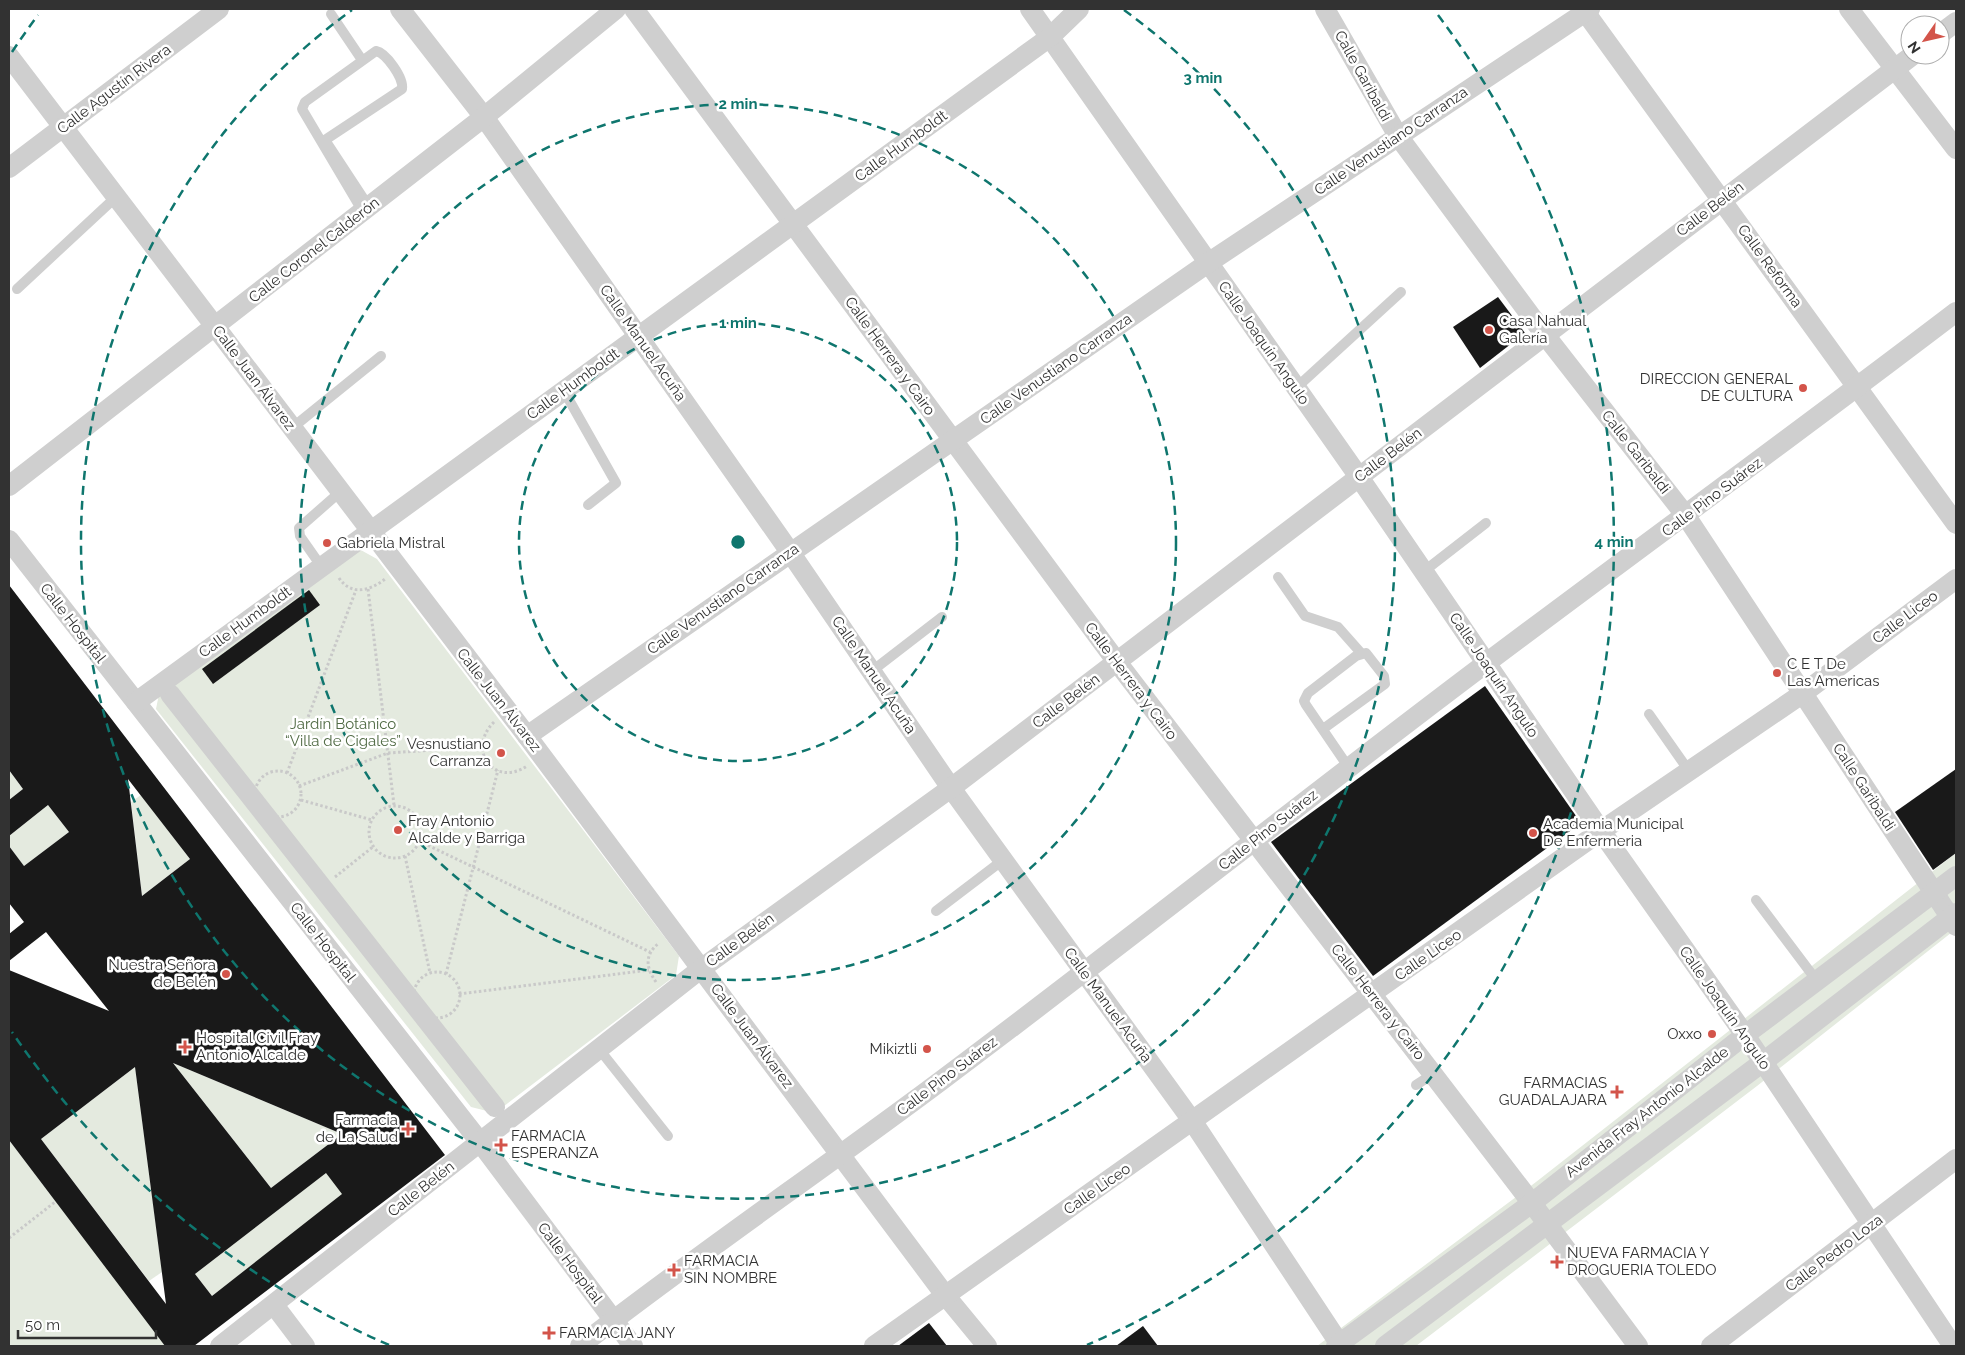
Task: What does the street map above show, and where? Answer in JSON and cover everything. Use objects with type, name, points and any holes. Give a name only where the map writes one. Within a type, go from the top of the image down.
[{"type":"street","name":"Calle Agustín Rivera","points":[[9,168],[219,9]]},
{"type":"street","name":"Calle Manuel Acuña","points":[[400,9],[484,117],[790,552],[951,788],[1193,1122],[1339,1345]]},
{"type":"street","name":"Calle Coronel Calderón","points":[[9,486],[484,117],[616,9]]},
{"type":"street","name":"Calle Herrera y Cairo","points":[[634,9],[1117,662],[1532,1204],[1638,1346]]},
{"type":"street","name":"Calle Joaquín Angulo","points":[[1030,9],[1359,477],[1601,831],[1745,1035],[1953,1346]]},
{"type":"street","name":"Calle Humboldt","points":[[136,702],[328,569],[370,531],[1050,37],[1079,9]]},
{"type":"street","name":"Calle Garibaldi","points":[[1325,9],[1398,136],[1545,335],[1686,516],[1934,893],[1954,919]]},
{"type":"street","points":[[1849,9],[1956,148]]},
{"type":"street","name":"Calle Venustiano Carranza","points":[[526,736],[1208,263],[1586,10]]},
{"type":"street","name":"Calle Reforma","points":[[1586,10],[1956,524]]},
{"type":"street","name":"Calle Juan Álvarez","points":[[9,56],[702,968],[945,1295],[987,1346]]},
{"type":"street","name":"Calle Belén","points":[[220,1346],[702,968],[951,788],[1900,65]]},
{"type":"street","name":"Calle Pino Suárez","points":[[580,1346],[613,1320],[842,1156],[1085,973],[1253,840],[1486,663],[1858,388],[1956,312]]},
{"type":"street","name":"Calle Hospital","points":[[9,540],[480,1142],[633,1346]]},
{"type":"street","name":"Calle Liceo","points":[[874,1346],[1193,1122],[1601,831],[1802,694],[1956,579]]},
{"type":"street","points":[[170,694],[495,1107]]},
{"type":"street","name":"Avenida Fray Antonio Alcalde","points":[[1339,1345],[1532,1204],[1745,1035],[1956,876]]},
{"type":"street","name":"Avenida Fray Antonio Alcalde","points":[[1385,1346],[1954,919]]},
{"type":"street","name":"Calle Pedro Loza","points":[[1711,1346],[1956,1159]]},
{"type":"street","points":[[274,1305],[305,1346]]},
{"type":"lane","points":[[331,14],[362,60]]},
{"type":"lane","points":[[323,142],[402,89],[402,80],[380,52],[372,53],[302,106],[303,113],[366,209]]},
{"type":"lane","points":[[17,289],[116,197]]},
{"type":"lane","points":[[1296,388],[1401,292]]},
{"type":"lane","points":[[292,428],[381,356]]},
{"type":"lane","points":[[564,391],[616,483],[588,505]]},
{"type":"lane","points":[[328,569],[300,536],[299,528],[340,492]]},
{"type":"lane","points":[[1423,572],[1486,523]]},
{"type":"lane","points":[[1278,578],[1305,616],[1338,627],[1361,654],[1371,656],[1384,676],[1385,684],[1323,729]]},
{"type":"lane","points":[[872,671],[942,617]]},
{"type":"lane","points":[[1348,768],[1306,705],[1305,696],[1361,654]]},
{"type":"lane","points":[[1649,714],[1689,771]]},
{"type":"lane","points":[[936,911],[1003,860]]},
{"type":"lane","points":[[1756,900],[1817,981]]},
{"type":"lane","points":[[599,1049],[668,1136]]},
{"type":"lane","points":[[1416,1085],[1432,1074]]},
{"type":"path","points":[[328,569],[342,582],[356,590],[368,589],[385,578]]},
{"type":"path","points":[[368,589],[394,806]]},
{"type":"path","points":[[287,773],[356,590]]},
{"type":"path","points":[[494,722],[486,731],[481,747],[487,763],[498,770],[509,773],[527,766]]},
{"type":"path","points":[[300,786],[388,753],[481,747]]},
{"type":"path","points":[[446,974],[498,770]]},
{"type":"path","points":[[272,772],[287,773],[300,786],[300,800],[294,811],[281,817],[267,814],[261,810],[255,795],[260,781],[272,772]]},
{"type":"path","points":[[300,800],[372,820]]},
{"type":"path","points":[[394,806],[408,809],[418,820],[421,834],[419,841],[416,847],[405,856],[390,857],[374,846],[369,836],[372,820],[380,810],[394,806]]},
{"type":"path","points":[[419,841],[650,952]]},
{"type":"path","points":[[322,887],[374,846]]},
{"type":"path","points":[[405,856],[430,973]]},
{"type":"path","points":[[656,983],[649,970],[648,959],[650,952],[661,941]]},
{"type":"path","points":[[459,994],[649,970]]},
{"type":"path","points":[[430,973],[446,974],[457,985],[459,994],[457,1006],[447,1016],[432,1018],[419,1011],[414,996],[414,989],[418,982],[430,973]]},
{"type":"path","points":[[9,1238],[55,1202]]},
{"type":"green space","name":"Jardín Botánico “Villa de Cigales”","points":[[359,549],[377,559],[679,956],[676,975],[495,1113],[471,1107],[156,709],[160,689]]},
{"type":"green space","points":[[9,770],[23,789],[9,800]]},
{"type":"green space","points":[[141,795],[190,859],[142,896],[131,802]]},
{"type":"green space","points":[[48,805],[69,832],[24,866],[9,846],[9,836]]},
{"type":"green space","points":[[1956,853],[1956,929],[1757,1086],[1416,1346],[1317,1346],[1536,1182]]},
{"type":"green space","points":[[173,1063],[342,1134],[271,1188]]},
{"type":"green space","points":[[135,1067],[162,1272],[149,1281],[41,1139]]},
{"type":"green space","points":[[9,1140],[167,1346],[9,1346]]},
{"type":"green space","points":[[363,1144],[380,1166],[212,1296],[195,1274]]},
{"type":"building","name":"Casa Nahual Galería","points":[[1498,297],[1525,333],[1480,368],[1453,327]]},
{"type":"building","name":"Hospital Civil Fray Antonio Alcalde","points":[[9,585],[445,1155],[194,1346],[165,1346],[9,1140],[9,970],[109,1011],[46,932],[9,961],[9,934],[24,922],[9,903],[9,846],[24,866],[69,832],[48,805],[9,836],[9,800],[23,789],[9,770]],"holes":[[[128,779],[190,859],[142,896]],[[173,1063],[342,1134],[271,1188]],[[135,1067],[166,1304],[41,1139]],[[326,1173],[342,1194],[212,1296],[195,1274]]]},
{"type":"building","points":[[309,590],[320,605],[213,684],[202,669]]},
{"type":"building","points":[[1485,686],[1581,823],[1373,976],[1271,842]]},
{"type":"building","points":[[1956,769],[1956,853],[1933,870],[1895,812]]},
{"type":"building","points":[[929,1323],[947,1346],[898,1346]]},
{"type":"building","points":[[1143,1326],[1158,1346],[1116,1346]]},
{"type":"place","name":"Casa Nahual Galería","points":[[1489,330]]},
{"type":"place","name":"DIRECCION GENERAL DE CULTURA","points":[[1803,388]]},
{"type":"place","name":"Gabriela Mistral","points":[[327,543]]},
{"type":"place","name":"C E T De Las Americas","points":[[1777,673]]},
{"type":"place","name":"Vesnustiano Carranza","points":[[501,753]]},
{"type":"place","name":"Fray Antonio Alcalde y Barriga","points":[[398,830]]},
{"type":"place","name":"Academia Municipal De Enfermeria","points":[[1533,833]]},
{"type":"place","name":"Nuestra Señora de Belén","points":[[226,974]]},
{"type":"place","name":"Oxxo","points":[[1712,1034]]},
{"type":"place","name":"Hospital Civil Fray Antonio Alcalde","points":[[185,1047]]},
{"type":"place","name":"Mikiztli","points":[[927,1049]]},
{"type":"place","name":"FARMACIAS GUADALAJARA","points":[[1617,1092]]},
{"type":"place","name":"Farmacia de La Salud","points":[[408,1129]]},
{"type":"place","name":"FARMACIA ESPERANZA","points":[[501,1145]]},
{"type":"place","name":"NUEVA FARMACIA Y DROGUERIA TOLEDO","points":[[1557,1262]]},
{"type":"place","name":"FARMACIA SIN NOMBRE","points":[[674,1270]]},
{"type":"place","name":"FARMACIA JANY","points":[[549,1333]]}]
